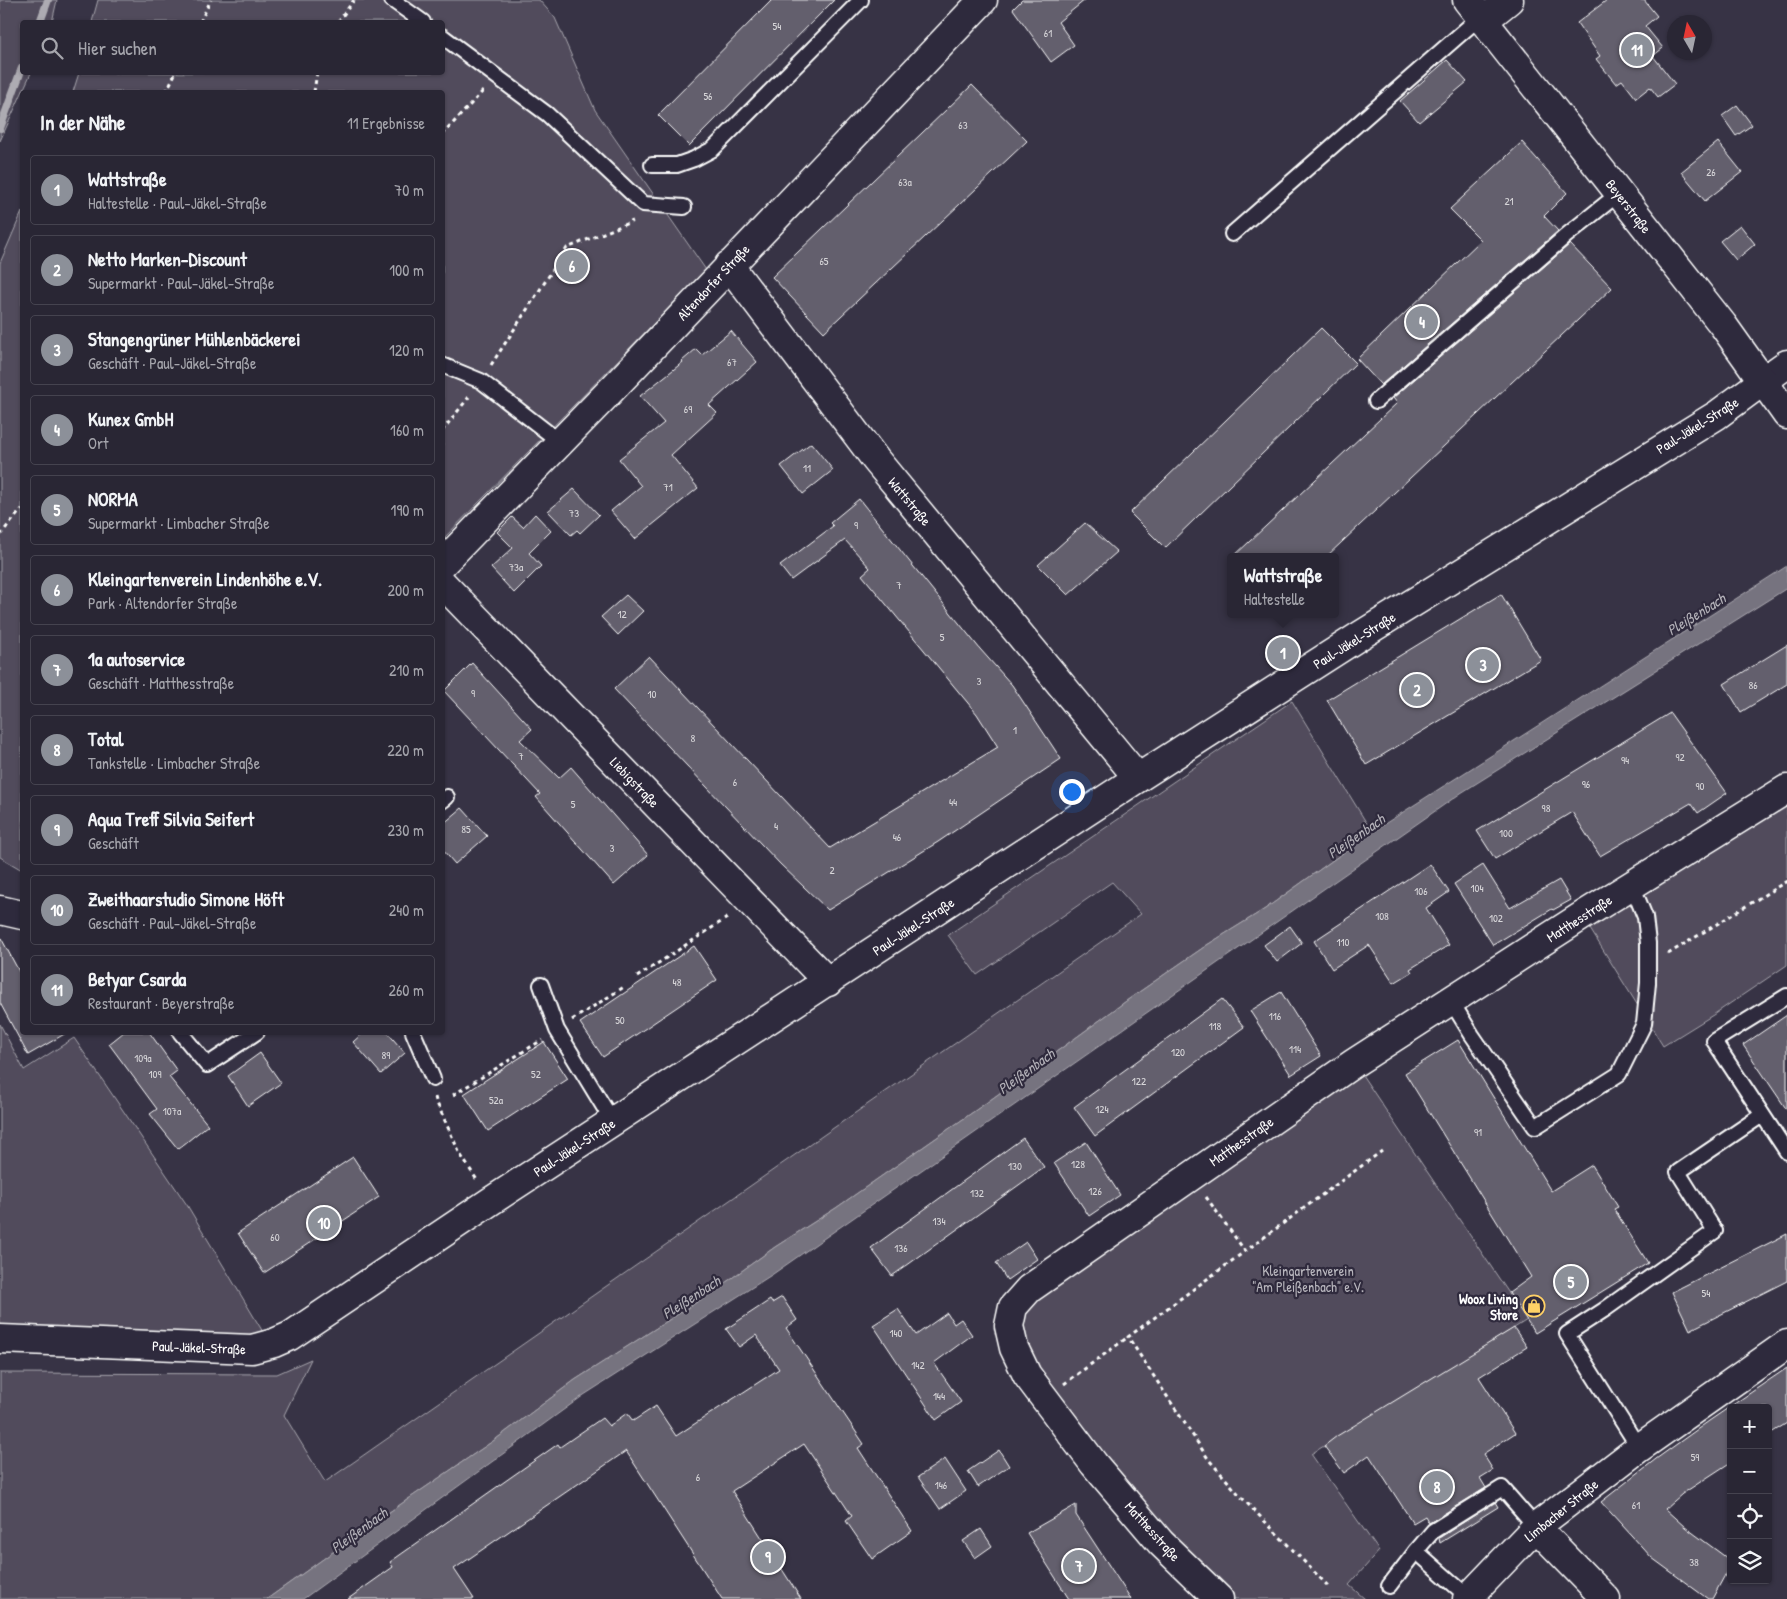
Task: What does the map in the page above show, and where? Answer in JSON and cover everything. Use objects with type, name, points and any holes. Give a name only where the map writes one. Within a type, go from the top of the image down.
[{"type":"street","name":"Altendorfer Straße","points":[[445,561],[617,384],[983,0]]},
{"type":"street","points":[[1477,13],[1509,0]]},
{"type":"street","name":"Beyerstraße","points":[[1477,13],[1723,325],[1787,415]]},
{"type":"street","name":"Wattstraße","points":[[729,265],[876,460],[1138,778]]},
{"type":"street","name":"Paul-Jäkel-Straße","points":[[0,1339],[252,1349],[290,1336],[491,1201],[1138,778],[1353,640],[1716,415],[1787,364]]},
{"type":"street","name":"Liebigstraße","points":[[445,586],[828,982]]},
{"type":"street","name":"Matthesstraße","points":[[1219,1599],[1161,1543],[1094,1464],[1027,1375],[1014,1348],[1010,1326],[1013,1308],[1029,1289],[1354,1063],[1632,885],[1787,789]]},
{"type":"street","points":[[0,910],[20,915]]},
{"type":"street","name":"Limbacher Straße","points":[[1467,1598],[1536,1527],[1633,1439],[1787,1344]]},
{"type":"street","points":[[1536,1527],[1606,1599]]},
{"type":"lane","points":[[392,0],[420,20]]},
{"type":"lane","points":[[652,165],[677,165],[713,149],[860,0]]},
{"type":"lane","points":[[1232,234],[1477,13]]},
{"type":"lane","points":[[445,38],[547,114],[643,204],[684,207]]},
{"type":"lane","points":[[1376,401],[1567,235],[1618,194]]},
{"type":"lane","points":[[445,366],[481,381],[560,442]]},
{"type":"lane","points":[[1451,1001],[1535,1127],[1619,1074],[1644,1024],[1648,983],[1648,943],[1645,917],[1632,885]]},
{"type":"lane","points":[[542,985],[558,1030],[613,1122]]},
{"type":"lane","points":[[1787,996],[1714,1041],[1787,1152]]},
{"type":"lane","points":[[182,1035],[206,1065],[251,1035]]},
{"type":"lane","points":[[414,1035],[433,1079]]},
{"type":"lane","points":[[1633,1439],[1567,1334],[1715,1231],[1678,1172],[1762,1115]]},
{"type":"lane","points":[[1389,1586],[1433,1531],[1502,1488],[1536,1527]]},
{"type":"lane","points":[[1416,1551],[1467,1598]]},
{"type":"path","points":[[201,20],[211,0]]},
{"type":"path","points":[[339,20],[354,0]]},
{"type":"path","points":[[167,90],[174,75]]},
{"type":"path","points":[[314,90],[317,75]]},
{"type":"path","points":[[445,133],[496,76]]},
{"type":"path","points":[[445,427],[481,381],[568,248],[668,206]]},
{"type":"path","points":[[0,535],[20,511]]},
{"type":"path","points":[[1648,966],[1787,881]]},
{"type":"path","points":[[637,977],[751,902]]},
{"type":"path","points":[[433,1079],[436,1101],[460,1154],[472,1174]]},
{"type":"path","points":[[1044,1398],[1382,1151]]},
{"type":"path","points":[[1192,1176],[1245,1251]]},
{"type":"path","points":[[1128,1337],[1209,1460],[1244,1500],[1328,1586]]},
{"type":"green space","points":[[0,0],[57,0],[52,20],[20,20],[20,75],[30,75],[23,90],[20,90],[20,97],[0,141]]},
{"type":"green space","points":[[98,0],[539,0],[555,18],[595,110],[706,270],[445,537],[445,90],[74,90],[78,75],[445,75],[445,20],[93,20]]},
{"type":"green space","points":[[20,217],[20,869],[0,857],[0,263]]},
{"type":"green space","points":[[1292,701],[1372,832],[1265,909],[1207,945],[1129,999],[986,1103],[836,1208],[775,1247],[711,1293],[575,1380],[496,1439],[267,1599],[0,1599],[0,1373],[277,1374],[311,1359],[284,1415],[325,1482],[1141,914],[1112,882],[977,975],[948,935]]},
{"type":"green space","points":[[1787,789],[1787,965],[1663,1046],[1582,916]]},
{"type":"green space","points":[[0,1024],[24,1070],[74,1038],[187,1205],[269,1342],[0,1329]]},
{"type":"green space","name":"Kleingartenverein \"Am Pleißenbach\" e.V.","points":[[1354,1063],[1527,1320],[1311,1454],[1379,1551],[1349,1585],[1365,1599],[1219,1599],[1044,1398],[1013,1307]]},
{"type":"shaded area","points":[[1787,566],[1787,588],[1461,793],[773,1274],[584,1395],[303,1599],[267,1599],[496,1439],[575,1380],[711,1293],[775,1247],[836,1208],[986,1103],[1129,999],[1207,945],[1265,909],[1372,832]]},
{"type":"building","points":[[772,0],[834,0],[689,146],[658,115]]},
{"type":"building","points":[[1022,0],[1085,0],[1058,22],[1074,45],[1051,62],[1013,9]]},
{"type":"building","points":[[1607,0],[1644,0],[1657,16],[1645,26],[1663,48],[1653,56],[1675,84],[1658,97],[1650,87],[1636,98],[1622,80],[1616,84],[1596,59],[1600,56],[1577,23]]},
{"type":"building","points":[[1447,60],[1467,82],[1419,122],[1400,101]]},
{"type":"building","points":[[972,85],[1027,141],[824,332],[772,277]]},
{"type":"building","points":[[1737,105],[1752,125],[1736,136],[1722,116]]},
{"type":"building","points":[[1522,142],[1567,193],[1544,216],[1558,231],[1381,385],[1357,359],[1481,240],[1450,209]]},
{"type":"building","points":[[1718,142],[1742,172],[1705,201],[1681,172]]},
{"type":"building","points":[[1740,225],[1755,244],[1736,260],[1720,241]]},
{"type":"building","points":[[1570,244],[1612,288],[1330,553],[1237,553],[1397,403],[1393,398]]},
{"type":"building","points":[[1321,328],[1356,363],[1165,548],[1130,513]]},
{"type":"building","points":[[731,331],[757,362],[709,405],[717,413],[671,455],[698,488],[635,539],[611,511],[641,486],[619,459],[664,423],[640,396],[683,362],[696,349],[702,355]]},
{"type":"building","points":[[811,443],[833,470],[803,494],[781,466]]},
{"type":"building","points":[[574,489],[599,515],[580,533],[577,530],[571,535],[548,511]]},
{"type":"building","points":[[859,499],[980,649],[1012,685],[1061,759],[938,842],[828,910],[780,864],[614,689],[649,656],[830,848],[998,747],[977,714],[862,575],[870,568],[845,540],[791,580],[780,566],[833,526],[830,523]]},
{"type":"building","points":[[535,514],[551,531],[529,553],[541,566],[514,593],[491,568],[513,548],[497,532],[512,517],[523,527]]},
{"type":"building","points":[[1085,523],[1117,552],[1068,595],[1038,565]]},
{"type":"building","points":[[1501,594],[1541,660],[1366,765],[1327,700]]},
{"type":"building","points":[[626,595],[643,611],[618,635],[601,617]]},
{"type":"building","points":[[1787,645],[1787,684],[1741,712],[1724,684]]},
{"type":"building","points":[[472,663],[532,729],[520,740],[559,778],[571,767],[648,855],[614,885],[536,797],[540,794],[445,690]]},
{"type":"building","points":[[1670,713],[1727,793],[1698,813],[1691,803],[1600,856],[1572,812],[1495,859],[1477,831]]},
{"type":"building","points":[[462,808],[487,836],[455,864],[445,852],[445,822]]},
{"type":"building","points":[[1430,864],[1449,892],[1426,908],[1449,945],[1410,969],[1412,972],[1394,983],[1369,945],[1332,969],[1314,941]]},
{"type":"building","points":[[1483,865],[1510,908],[1559,880],[1571,900],[1552,909],[1493,945],[1454,884]]},
{"type":"building","points":[[1290,926],[1302,943],[1277,962],[1264,945]]},
{"type":"building","points":[[0,936],[20,973],[20,1035],[63,1035],[28,1055],[0,1003]]},
{"type":"building","points":[[694,946],[717,980],[603,1057],[580,1023]]},
{"type":"building","points":[[1281,992],[1321,1056],[1291,1075],[1250,1011]]},
{"type":"building","points":[[1222,999],[1244,1027],[1095,1136],[1074,1107]]},
{"type":"building","points":[[1787,1015],[1787,1110],[1743,1045]]},
{"type":"building","points":[[120,1035],[151,1035],[177,1071],[169,1077],[208,1125],[178,1149],[150,1114],[157,1109],[109,1044]]},
{"type":"building","points":[[361,1035],[390,1035],[405,1053],[381,1074],[353,1042]]},
{"type":"building","points":[[1458,1040],[1551,1191],[1592,1165],[1618,1207],[1614,1209],[1648,1263],[1535,1333],[1509,1293],[1531,1277],[1405,1073]]},
{"type":"building","points":[[544,1042],[568,1079],[488,1131],[464,1094]]},
{"type":"building","points":[[260,1053],[281,1083],[248,1106],[228,1076]]},
{"type":"building","points":[[1023,1138],[1044,1167],[892,1276],[871,1248]]},
{"type":"building","points":[[1086,1142],[1120,1195],[1089,1216],[1054,1163]]},
{"type":"building","points":[[353,1157],[379,1197],[264,1273],[238,1233]]},
{"type":"building","points":[[1787,1234],[1787,1281],[1690,1330],[1672,1292]]},
{"type":"building","points":[[1026,1242],[1037,1259],[1007,1280],[996,1263]]},
{"type":"building","points":[[782,1297],[797,1320],[786,1328],[864,1444],[858,1448],[912,1531],[872,1559],[846,1521],[852,1516],[804,1444],[732,1491],[801,1599],[722,1599],[626,1451],[454,1569],[474,1599],[348,1599],[393,1567],[390,1562],[558,1444],[560,1447],[602,1418],[609,1426],[627,1413],[633,1421],[656,1406],[676,1436],[779,1369],[756,1335],[739,1347],[726,1329],[770,1300],[772,1303]]},
{"type":"building","points":[[898,1309],[916,1335],[947,1313],[954,1324],[961,1319],[972,1335],[934,1363],[961,1402],[936,1420],[873,1325]]},
{"type":"building","points":[[1514,1328],[1527,1347],[1479,1377],[1515,1433],[1483,1454],[1493,1470],[1480,1478],[1486,1488],[1429,1523],[1425,1516],[1413,1523],[1369,1455],[1344,1473],[1324,1446],[1337,1436]]},
{"type":"building","points":[[1787,1368],[1787,1423],[1772,1432],[1772,1404],[1734,1404]]},
{"type":"building","points":[[1727,1409],[1727,1465],[1682,1494],[1665,1509],[1685,1527],[1727,1558],[1727,1571],[1712,1599],[1708,1599],[1652,1558],[1601,1502]]},
{"type":"building","points":[[999,1450],[1009,1466],[978,1487],[968,1471]]},
{"type":"building","points":[[945,1459],[966,1491],[940,1509],[918,1477]]},
{"type":"building","points":[[1495,1502],[1498,1507],[1440,1543],[1439,1538]]},
{"type":"building","points":[[1076,1505],[1076,1515],[1131,1599],[1069,1599],[1027,1533]]},
{"type":"building","points":[[981,1529],[992,1546],[975,1558],[963,1541]]},
{"type":"waterway","points":[[41,20],[48,0]]},
{"type":"waterway","points":[[0,128],[20,73]]},
{"type":"place","name":"Betyar Csarda","points":[[1637,50]]},
{"type":"place","name":"Kleingartenverein Lindenhöhe e.V.","points":[[572,266]]},
{"type":"place","name":"Kunex GmbH","points":[[1422,322]]},
{"type":"place","name":"Wattstraße","points":[[1283,653]]},
{"type":"place","name":"Stangengrüner Mühlenbäckerei","points":[[1483,665]]},
{"type":"place","name":"Netto Marken-Discount","points":[[1417,690]]},
{"type":"place","name":"Zweithaarstudio Simone Höft","points":[[324,1223]]},
{"type":"place","name":"NORMA","points":[[1571,1282]]},
{"type":"place","name":"Woox Living Store","points":[[1534,1306]]},
{"type":"place","name":"Total","points":[[1437,1487]]},
{"type":"place","name":"Aqua Treff Silvia Seifert","points":[[768,1557]]},
{"type":"place","name":"1a autoservice","points":[[1079,1566]]},
{"type":"water label","name":"Pleißenbach","points":[[1696,614]]},
{"type":"water label","name":"Pleißenbach","points":[[1356,836]]},
{"type":"water label","name":"Pleißenbach","points":[[1026,1071]]},
{"type":"water label","name":"Pleißenbach","points":[[691,1297]]},
{"type":"water label","name":"Pleißenbach","points":[[359,1530]]}]
